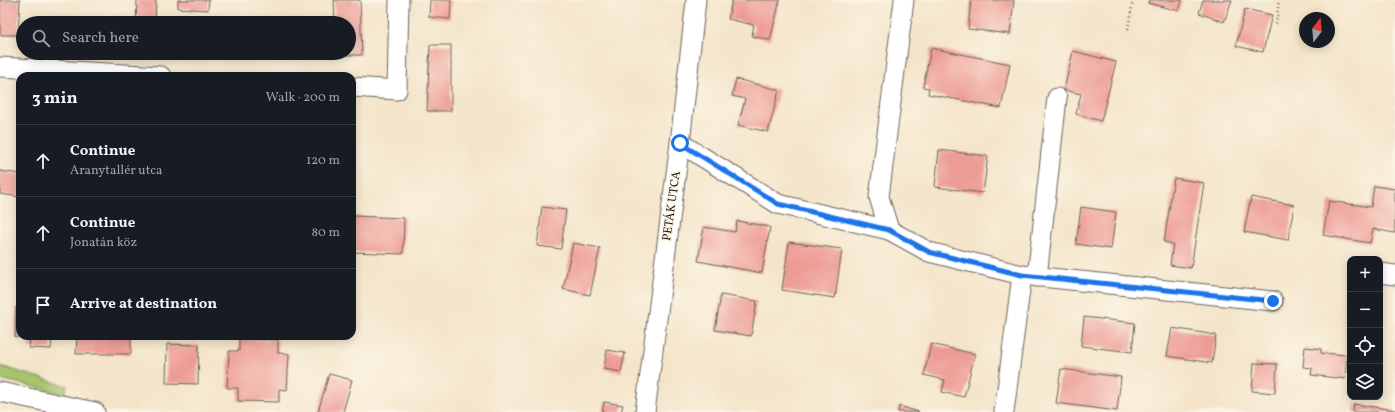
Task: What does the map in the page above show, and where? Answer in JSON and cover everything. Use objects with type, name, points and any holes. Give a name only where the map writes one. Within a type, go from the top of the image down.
[{"type":"street","points":[[356,87],[397,90],[398,0]]},
{"type":"street","name":"PETÁK UTCA","points":[[645,412],[680,143],[696,0]]},
{"type":"street","points":[[889,230],[879,197],[904,0]]},
{"type":"street","points":[[0,67],[89,72]]},
{"type":"street","points":[[1004,412],[1030,276],[1057,98]]},
{"type":"street","points":[[680,143],[778,204],[889,230],[929,252],[1030,276],[1273,301]]},
{"type":"street","points":[[1383,273],[1395,275]]},
{"type":"street","points":[[0,392],[88,411]]},
{"type":"path","points":[[1128,29],[1132,0]]},
{"type":"path","points":[[1276,24],[1279,0]]},
{"type":"green space","points":[[0,366],[67,386],[65,394],[0,379]]},
{"type":"building","points":[[0,0],[20,0],[19,16],[16,16],[16,35],[0,35]]},
{"type":"building","points":[[137,0],[156,0],[155,16],[136,16]]},
{"type":"building","points":[[178,0],[209,0],[208,10],[178,8]]},
{"type":"building","points":[[334,0],[360,0],[362,55],[356,55],[356,16],[335,16]]},
{"type":"building","points":[[430,0],[451,0],[450,19],[429,17]]},
{"type":"building","points":[[732,0],[780,0],[770,40],[752,36],[754,25],[728,19]]},
{"type":"building","points":[[971,0],[1014,0],[1010,34],[968,29]]},
{"type":"building","points":[[1149,0],[1182,0],[1179,11],[1148,3]]},
{"type":"building","points":[[1203,0],[1232,0],[1224,22],[1199,13]]},
{"type":"building","points":[[1245,9],[1272,15],[1263,52],[1236,46]]},
{"type":"building","points":[[430,45],[451,45],[451,111],[427,111]]},
{"type":"building","points":[[931,48],[1010,64],[1001,108],[928,94],[929,88],[923,87]]},
{"type":"building","points":[[1073,51],[1116,62],[1101,121],[1076,114],[1081,94],[1064,90]]},
{"type":"building","points":[[736,79],[779,90],[768,132],[738,125],[745,99],[732,96]]},
{"type":"building","points":[[939,150],[988,156],[983,193],[935,187]]},
{"type":"building","points":[[0,171],[16,173],[16,196],[0,194]]},
{"type":"building","points":[[1174,178],[1204,183],[1191,268],[1170,265],[1173,244],[1164,242]]},
{"type":"building","points":[[1374,186],[1395,189],[1395,233],[1373,229],[1370,243],[1323,235],[1329,201],[1371,207]]},
{"type":"building","points":[[1251,197],[1294,205],[1288,240],[1244,232]]},
{"type":"building","points":[[542,207],[566,210],[561,249],[537,246]]},
{"type":"building","points":[[1081,207],[1116,212],[1111,249],[1076,244]]},
{"type":"building","points":[[356,216],[404,218],[403,254],[356,252]]},
{"type":"building","points":[[737,221],[770,227],[762,273],[698,261],[704,227],[735,232]]},
{"type":"building","points":[[789,242],[842,249],[835,298],[782,290]]},
{"type":"building","points":[[573,243],[600,248],[590,295],[563,289]]},
{"type":"building","points":[[721,295],[757,301],[751,336],[715,330]]},
{"type":"building","points":[[16,307],[16,337],[15,337]]},
{"type":"building","points":[[1084,317],[1135,323],[1132,352],[1081,346]]},
{"type":"building","points":[[1172,328],[1216,335],[1212,363],[1167,356]]},
{"type":"building","points":[[30,340],[52,340],[51,349],[29,348]]},
{"type":"building","points":[[77,340],[131,340],[131,354],[76,354]]},
{"type":"building","points":[[239,340],[278,340],[278,353],[289,354],[287,390],[279,389],[279,402],[238,401],[238,388],[227,388],[229,351],[239,351]]},
{"type":"building","points":[[167,344],[199,345],[198,384],[166,383]]},
{"type":"building","points":[[931,344],[975,354],[964,397],[942,392],[945,380],[924,375]]},
{"type":"building","points":[[1305,347],[1321,349],[1321,353],[1347,355],[1345,379],[1311,375],[1312,368],[1303,367]]},
{"type":"building","points":[[607,350],[625,353],[621,372],[604,369]]},
{"type":"building","points":[[1254,363],[1277,364],[1275,393],[1252,391]]},
{"type":"building","points":[[1061,369],[1121,377],[1117,411],[1056,403]]},
{"type":"building","points":[[329,374],[352,380],[343,412],[318,412]]},
{"type":"building","points":[[604,402],[623,405],[621,412],[602,412]]},
{"type":"building","points":[[1354,404],[1395,410],[1395,412],[1353,412]]},
{"type":"building","points":[[899,406],[919,412],[898,412]]},
{"type":"route","points":[[680,143],[778,204],[889,230],[929,252],[1022,275],[1273,301]]}]
